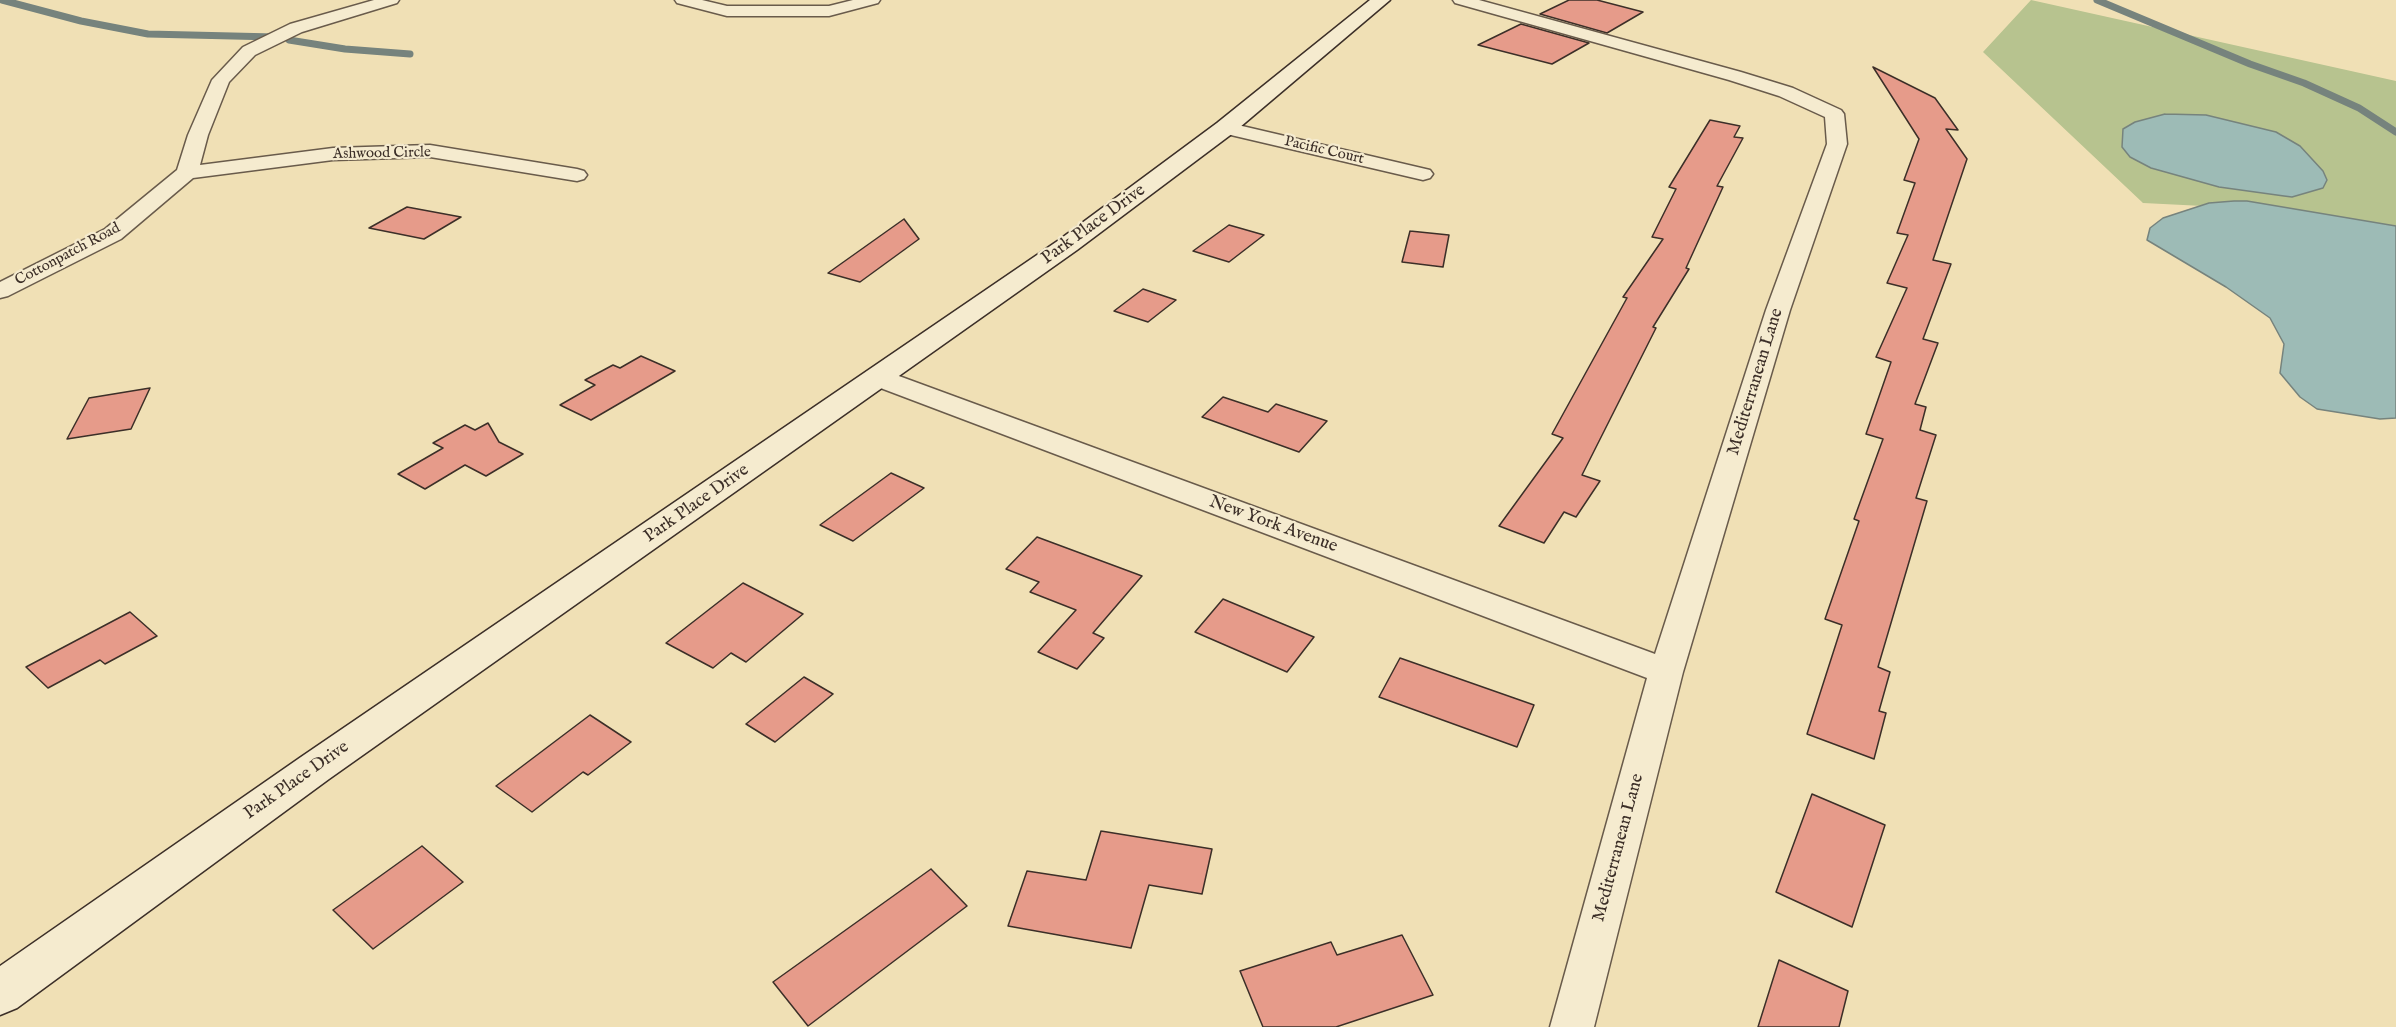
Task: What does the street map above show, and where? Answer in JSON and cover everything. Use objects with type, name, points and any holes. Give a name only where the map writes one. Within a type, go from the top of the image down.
[{"type":"street","points":[[187,173],[198,135],[221,80],[249,51],[296,28],[392,0]]},
{"type":"street","points":[[683,0],[727,11],[830,11],[872,0]]},
{"type":"street","name":"Park Place Drive","points":[[0,993],[315,768],[1068,245],[1225,128],[1381,0]]},
{"type":"street","name":"Mediterranean Lane","points":[[1461,0],[1735,76],[1786,92],[1834,114],[1837,144],[1778,310],[1666,672],[1572,1027]]},
{"type":"street","points":[[830,11],[843,25]]},
{"type":"street","name":"Pacific Court","points":[[1225,128],[1423,174]]},
{"type":"street","name":"Ashwood Circle","points":[[187,173],[333,154],[430,151],[577,175]]},
{"type":"street","name":"Cottonpatch Road","points":[[0,291],[113,234],[187,173]]},
{"type":"street","name":"New York Avenue","points":[[879,378],[1666,672]]},
{"type":"green space","points":[[2031,0],[2396,81],[2396,231],[2304,211],[2143,203],[1983,52]]},
{"type":"water","points":[[2165,114],[2206,115],[2276,132],[2300,146],[2323,171],[2327,180],[2323,188],[2292,197],[2219,187],[2151,168],[2130,157],[2122,147],[2123,129],[2135,122]]},
{"type":"water","points":[[2247,201],[2396,226],[2396,418],[2380,419],[2317,409],[2300,397],[2280,373],[2284,344],[2270,318],[2226,287],[2147,240],[2150,228],[2163,218],[2209,203]]},
{"type":"building","points":[[1569,0],[1597,0],[1643,12],[1607,33],[1540,14]]},
{"type":"building","points":[[1521,24],[1589,43],[1552,64],[1478,45]]},
{"type":"building","points":[[1873,67],[1935,98],[1958,130],[1946,129],[1967,159],[1933,260],[1951,264],[1923,339],[1938,343],[1915,404],[1926,407],[1920,430],[1936,435],[1916,498],[1927,501],[1878,667],[1890,672],[1879,711],[1886,713],[1874,759],[1807,734],[1842,625],[1825,619],[1859,521],[1854,519],[1883,439],[1866,434],[1891,362],[1876,357],[1907,288],[1887,283],[1908,235],[1897,233],[1915,183],[1904,180],[1919,139]]},
{"type":"building","points":[[1710,120],[1740,126],[1734,137],[1743,138],[1717,186],[1723,187],[1686,268],[1689,269],[1653,327],[1656,328],[1582,475],[1600,481],[1576,517],[1564,512],[1544,543],[1499,526],[1563,438],[1552,434],[1627,298],[1623,297],[1663,239],[1652,237],[1676,189],[1669,187]]},
{"type":"building","points":[[407,207],[461,217],[424,239],[369,228]]},
{"type":"building","points":[[904,219],[919,239],[860,282],[828,273]]},
{"type":"building","points":[[1229,225],[1264,235],[1229,262],[1193,251]]},
{"type":"building","points":[[1410,231],[1449,235],[1443,267],[1402,262]]},
{"type":"building","points":[[1143,289],[1176,300],[1148,322],[1114,311]]},
{"type":"building","points":[[641,356],[675,371],[591,420],[560,405],[595,385],[585,380],[613,365],[620,368]]},
{"type":"building","points":[[150,388],[131,429],[67,439],[89,398]]},
{"type":"building","points":[[1223,397],[1268,412],[1276,404],[1327,421],[1299,452],[1202,417]]},
{"type":"building","points":[[488,423],[499,442],[523,454],[486,476],[465,465],[425,489],[398,474],[443,448],[433,443],[465,425],[475,430]]},
{"type":"building","points":[[891,473],[924,488],[853,541],[820,525]]},
{"type":"building","points":[[1037,537],[1142,576],[1093,633],[1104,638],[1077,669],[1038,652],[1076,610],[1030,592],[1039,582],[1006,569]]},
{"type":"building","points":[[743,583],[803,614],[746,662],[731,653],[713,668],[666,643]]},
{"type":"building","points":[[1223,599],[1314,637],[1287,672],[1195,632]]},
{"type":"building","points":[[130,612],[157,636],[105,664],[100,660],[48,688],[26,667]]},
{"type":"building","points":[[1400,658],[1534,705],[1517,747],[1379,697]]},
{"type":"building","points":[[804,677],[833,694],[775,742],[746,724]]},
{"type":"building","points":[[590,715],[631,742],[588,775],[583,772],[532,812],[496,786]]},
{"type":"building","points":[[1812,794],[1885,825],[1852,927],[1776,892]]},
{"type":"building","points":[[1101,831],[1212,849],[1202,894],[1149,885],[1131,948],[1008,926],[1027,871],[1086,880]]},
{"type":"building","points":[[422,846],[463,882],[373,949],[333,910]]},
{"type":"building","points":[[931,869],[967,906],[808,1026],[773,982]]},
{"type":"building","points":[[1402,935],[1433,995],[1336,1027],[1263,1027],[1240,971],[1331,942],[1337,955]]},
{"type":"building","points":[[1779,960],[1848,991],[1839,1027],[1758,1027]]},
{"type":"waterway","points":[[2,0],[81,21],[148,34],[275,37]]},
{"type":"waterway","points":[[2097,0],[2250,64],[2304,83],[2359,108],[2396,132]]},
{"type":"waterway","points":[[289,40],[345,49],[410,54]]}]
